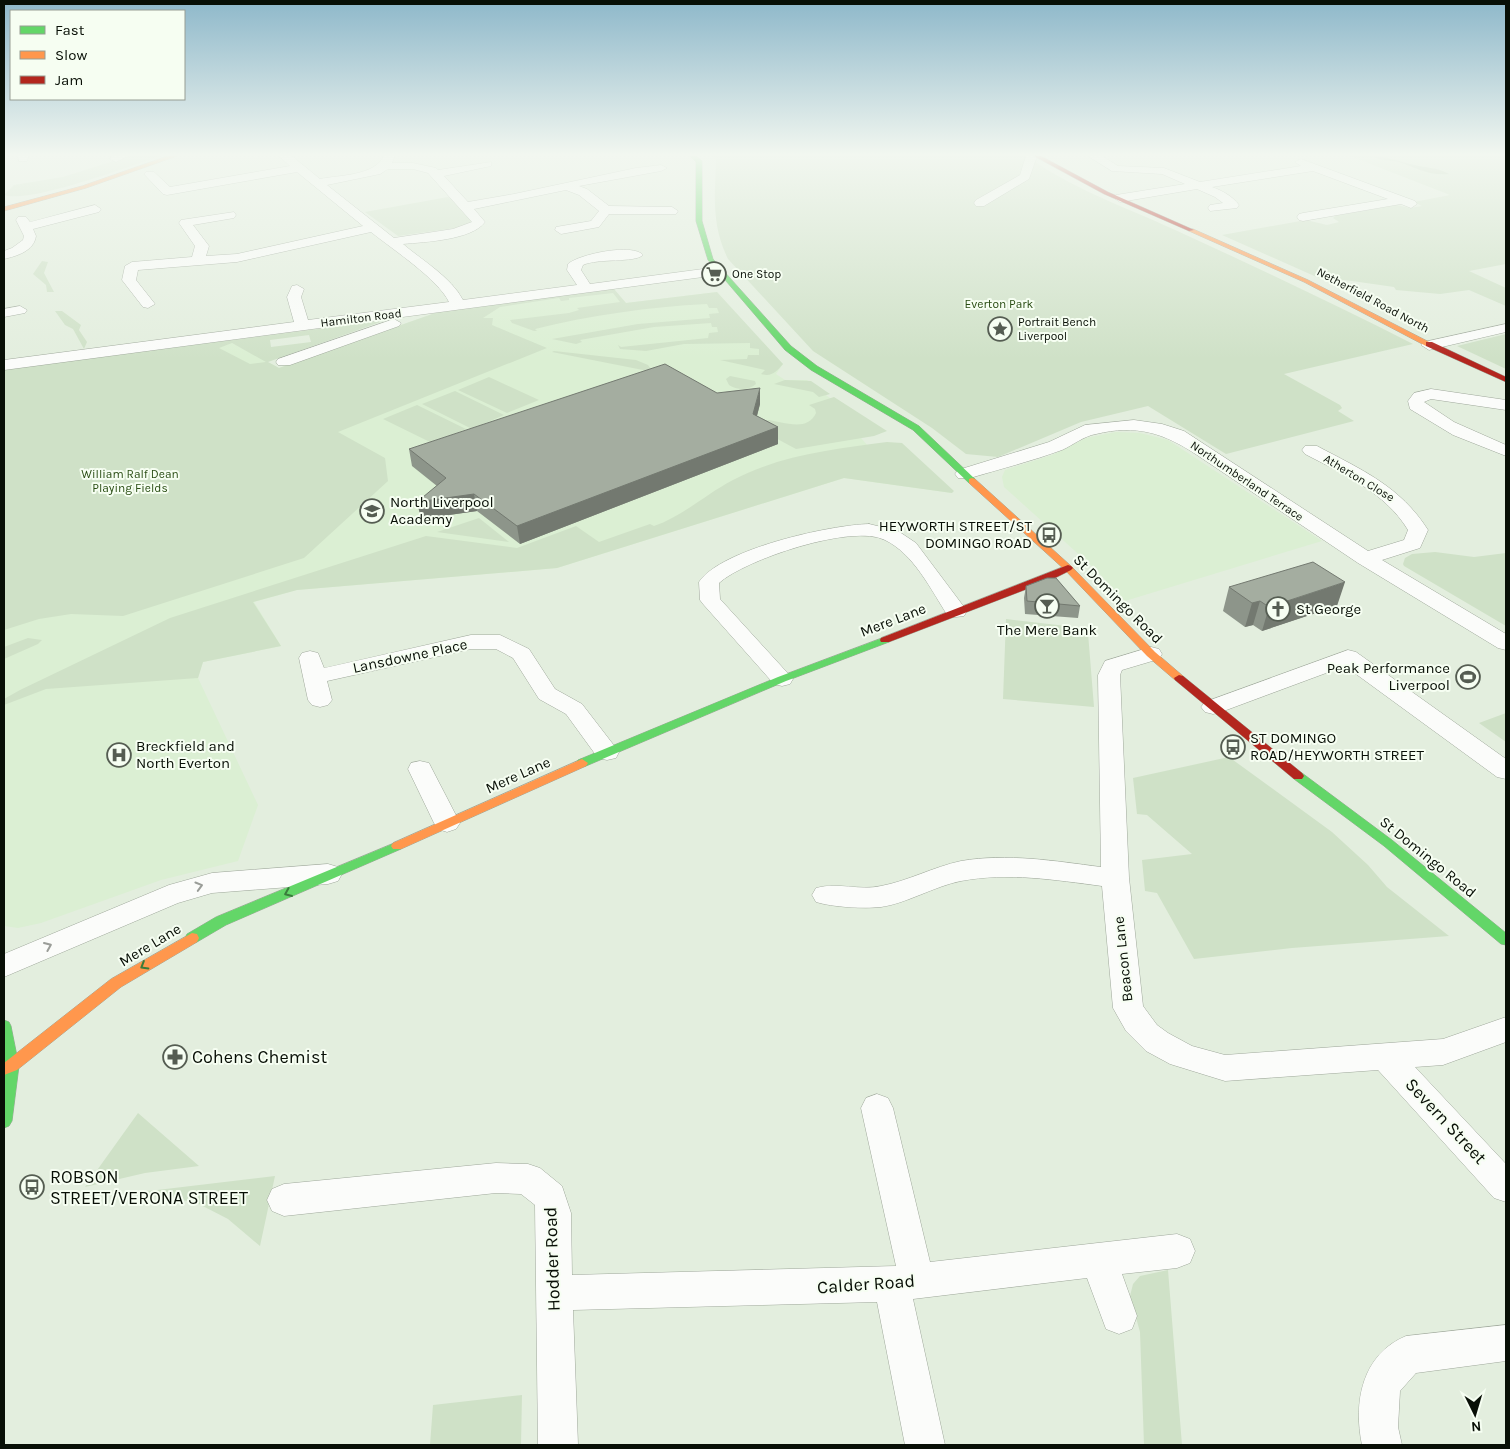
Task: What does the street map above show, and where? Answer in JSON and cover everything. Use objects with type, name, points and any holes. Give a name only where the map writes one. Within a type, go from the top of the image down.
[{"type":"main road","name":"St Domingo Road","points":[[700,224],[704,244],[718,271],[788,348],[814,368],[916,428],[1003,511],[1068,568],[1151,654],[1296,774],[1388,843],[1506,940]]},
{"type":"main road","name":"Netherfield Road North","points":[[1177,224],[1306,281],[1429,345],[1506,380]]},
{"type":"main road","name":"Mere Lane","points":[[8,1067],[124,978],[221,921],[333,874],[607,752],[782,679],[956,611],[1050,577],[1068,568]]},
{"type":"main road","points":[[4,1026],[8,1067],[4,1121]]},
{"type":"street","points":[[17,252],[29,242],[30,236],[24,224]]},
{"type":"street","points":[[184,224],[202,246],[198,261]]},
{"type":"street","points":[[370,224],[445,285],[458,305]]},
{"type":"street","points":[[392,242],[473,228],[477,224]]},
{"type":"street","points":[[561,230],[595,224]]},
{"type":"street","points":[[117,268],[257,254],[374,227]]},
{"type":"street","points":[[4,255],[17,252],[36,254]]},
{"type":"street","points":[[586,288],[574,270],[573,267],[576,264],[588,259],[620,252],[636,255]]},
{"type":"street","points":[[132,266],[129,280],[148,304]]},
{"type":"street","name":"Hamilton Road","points":[[4,365],[718,271]]},
{"type":"street","points":[[290,295],[302,326]]},
{"type":"street","points":[[284,362],[438,308]]},
{"type":"street","points":[[4,313],[20,310]]},
{"type":"street","points":[[1429,345],[1506,328]]},
{"type":"street","points":[[1506,406],[1431,394],[1420,397],[1416,401],[1416,406],[1425,413],[1487,444],[1506,451]]},
{"type":"street","name":"Northumberland Terrace","points":[[964,474],[1019,459],[1055,446],[1091,429],[1134,425],[1162,429],[1178,435],[1204,451],[1365,559],[1506,643]]},
{"type":"street","name":"Atherton Close","points":[[1311,450],[1396,500],[1410,514],[1418,530],[1413,544],[1365,559]]},
{"type":"street","points":[[1358,476],[1379,469]]},
{"type":"street","points":[[782,679],[710,600],[710,582],[722,570],[830,531],[866,528],[892,535],[908,546],[956,611]]},
{"type":"street","name":"Lansdowne Place","points":[[320,700],[312,667],[471,642],[500,642],[521,654],[547,694],[574,709],[607,752]]},
{"type":"street","name":"Beacon Lane","points":[[1151,654],[1112,666],[1109,675],[1115,878],[1128,1008],[1137,1026],[1161,1047],[1196,1061],[1225,1068],[1443,1052],[1479,1041],[1506,1029]]},
{"type":"street","points":[[1213,707],[1348,657],[1506,771]]},
{"type":"street","points":[[420,769],[447,823]]},
{"type":"street","points":[[826,895],[881,897],[930,879],[961,871],[994,867],[1035,868],[1115,878]]},
{"type":"street","points":[[4,966],[169,895],[212,882],[333,874]]},
{"type":"street","name":"Severn Street","points":[[1385,1056],[1506,1187]]},
{"type":"street","points":[[877,1108],[904,1283],[925,1445]]},
{"type":"street","name":"Hodder Road","points":[[284,1200],[496,1178],[528,1179],[550,1197],[554,1213],[558,1445]]},
{"type":"street","name":"Calder Road","points":[[554,1293],[904,1283],[1177,1251]]},
{"type":"street","points":[[1100,1260],[1119,1316]]},
{"type":"street","points":[[1382,1445],[1378,1427],[1381,1383],[1406,1355],[1506,1343]]},
{"type":"shaded area","name":"North Liverpool Academy","points":[[614,289],[626,303],[717,292],[765,348],[783,364],[776,374],[785,380],[807,380],[868,428],[861,438],[868,446],[952,493],[844,478],[557,568],[297,590],[254,602],[281,646],[203,662],[198,678],[258,805],[238,861],[161,880],[41,923],[18,928],[4,926],[4,370],[226,340],[279,368],[438,312]]},
{"type":"shaded area","points":[[1116,432],[1140,433],[1168,440],[1322,541],[1125,601],[1095,569],[1004,487],[1002,477],[1005,470],[1052,455],[1086,438]]},
{"type":"green space","points":[[381,224],[472,224],[470,226],[398,236]]},
{"type":"green space","name":"Everton Park","points":[[716,224],[1161,224],[1264,271],[1413,344],[1284,374],[1340,405],[1342,408],[1338,411],[1354,421],[1226,454],[1148,406],[1081,422],[998,457],[966,454],[932,428],[813,351],[728,259]]},
{"type":"green space","points":[[1286,224],[1506,224],[1506,264],[1469,271],[1506,288],[1506,306],[1469,290],[1440,294],[1396,290],[1394,287],[1345,280],[1330,283],[1222,235]]},
{"type":"green space","points":[[42,261],[48,262],[44,273],[54,292],[47,292],[46,285],[33,274]]},
{"type":"green space","name":"William Ralf Dean Playing Fields","points":[[614,289],[626,303],[717,292],[783,364],[774,373],[765,375],[761,374],[765,370],[720,360],[747,359],[748,355],[759,355],[759,349],[750,348],[750,343],[684,344],[646,351],[620,349],[618,345],[621,347],[708,338],[709,333],[718,332],[717,327],[712,327],[711,323],[654,327],[580,340],[582,342],[576,344],[552,339],[638,324],[710,318],[709,314],[719,313],[717,308],[709,308],[707,304],[663,307],[599,316],[535,329],[537,331],[512,323],[510,320],[569,313],[579,310],[577,308],[620,302],[613,293],[569,298],[569,300],[561,301],[559,298],[500,307],[483,318],[493,318],[492,325],[547,348],[338,432],[385,458],[388,481],[304,558],[123,616],[71,614],[39,619],[4,630],[4,370],[386,320],[268,362],[279,368],[438,312]],"holes":[[[309,335],[311,342],[271,347],[270,340]],[[232,343],[266,362],[250,364],[219,348]]]},
{"type":"green space","points":[[55,311],[62,311],[81,325],[79,330],[87,342],[84,349],[73,329],[65,325]]},
{"type":"green space","points":[[1506,334],[1506,369],[1457,346]]},
{"type":"green space","points":[[552,352],[636,360],[648,365],[653,372]]},
{"type":"green space","points":[[730,376],[755,381],[756,384],[746,389],[735,388],[729,385],[726,379]]},
{"type":"green space","points":[[489,377],[539,400],[507,413],[458,390]]},
{"type":"green space","points":[[785,380],[811,381],[830,394],[819,397],[813,392],[774,384]]},
{"type":"green space","points":[[455,391],[504,415],[472,429],[422,404]]},
{"type":"green space","points":[[834,397],[887,431],[874,436],[796,449],[751,425],[767,420],[794,424],[807,423],[816,413],[815,409],[809,405]]},
{"type":"green space","points":[[417,405],[466,429],[432,443],[383,419]]},
{"type":"green space","points":[[887,442],[902,443],[954,491],[952,493],[844,478],[557,568],[297,590],[253,602],[281,646],[203,662],[198,678],[46,689],[4,705],[4,699],[20,690],[170,618],[426,536],[517,548],[576,526],[599,542],[650,524],[654,526],[665,522],[733,480],[770,464],[808,454]]},
{"type":"green space","points":[[479,518],[509,542],[437,532]]},
{"type":"green space","points":[[1435,552],[1474,557],[1506,553],[1506,626],[1403,564],[1405,558],[1412,554]]},
{"type":"green space","points":[[1006,619],[1084,628],[1088,633],[1094,707],[1003,699]]},
{"type":"green space","points":[[28,638],[42,640],[38,644],[4,659],[4,647]]},
{"type":"green space","points":[[1506,713],[1506,742],[1479,723]]},
{"type":"green space","points":[[1229,757],[1332,832],[1368,865],[1387,887],[1449,936],[1292,948],[1194,959],[1157,893],[1145,891],[1142,860],[1192,854],[1147,815],[1137,814],[1133,778]]},
{"type":"green space","points":[[138,1113],[199,1166],[145,1173],[85,1187]]},
{"type":"green space","points":[[275,1176],[260,1246],[228,1219],[195,1202],[132,1193]]},
{"type":"green space","points":[[1168,1270],[1182,1445],[1144,1445],[1140,1332],[1130,1296],[1133,1284],[1140,1276]]},
{"type":"green space","points":[[522,1395],[521,1445],[430,1445],[433,1405]]},
{"type":"building","name":"North Liverpool Academy","points":[[665,364],[717,393],[760,388],[753,414],[778,427],[517,526],[474,494],[417,502],[446,478],[409,449]]},
{"type":"building","points":[[1313,562],[1345,582],[1269,607],[1260,601],[1252,603],[1229,587]]},
{"type":"building","points":[[1047,578],[1056,578],[1080,606],[1027,601],[1026,586]]},
{"type":"traffic: fast","points":[[700,224],[710,259],[788,348],[814,368],[916,428],[972,481]]},
{"type":"traffic: fast","points":[[582,763],[782,679],[885,640]]},
{"type":"traffic: fast","points":[[1298,776],[1388,843],[1506,940]]},
{"type":"traffic: fast","points":[[192,938],[221,921],[397,846]]},
{"type":"traffic: fast","points":[[4,1026],[12,1066],[4,1121]]},
{"type":"traffic: slow","points":[[1191,230],[1306,281],[1429,344]]},
{"type":"traffic: slow","points":[[972,481],[1068,568],[1151,654],[1179,678]]},
{"type":"traffic: slow","points":[[397,846],[582,763]]},
{"type":"traffic: slow","points":[[4,1069],[12,1066],[116,983],[192,938]]},
{"type":"traffic: jam","points":[[1176,224],[1191,230]]},
{"type":"traffic: jam","points":[[1429,344],[1506,380]]},
{"type":"traffic: jam","points":[[885,640],[1050,577],[1068,568]]},
{"type":"traffic: jam","points":[[1179,678],[1298,776]]},
{"type":"place","name":"One Stop","points":[[714,274]]},
{"type":"place","name":"Portrait Bench Liverpool","points":[[1000,329]]},
{"type":"place","name":"North Liverpool Academy","points":[[372,511]]},
{"type":"place","name":"HEYWORTH STREET/ST DOMINGO ROAD","points":[[1049,535]]},
{"type":"place","name":"The Mere Bank","points":[[1047,606]]},
{"type":"place","name":"St George","points":[[1278,609]]},
{"type":"place","name":"Peak Performance Liverpool","points":[[1468,677]]},
{"type":"place","name":"ST DOMINGO ROAD/HEYWORTH STREET","points":[[1233,747]]},
{"type":"place","name":"Breckfield and North Everton","points":[[119,755]]},
{"type":"place","name":"Cohens Chemist","points":[[175,1057]]},
{"type":"place","name":"ROBSON STREET/VERONA STREET","points":[[32,1187]]}]
